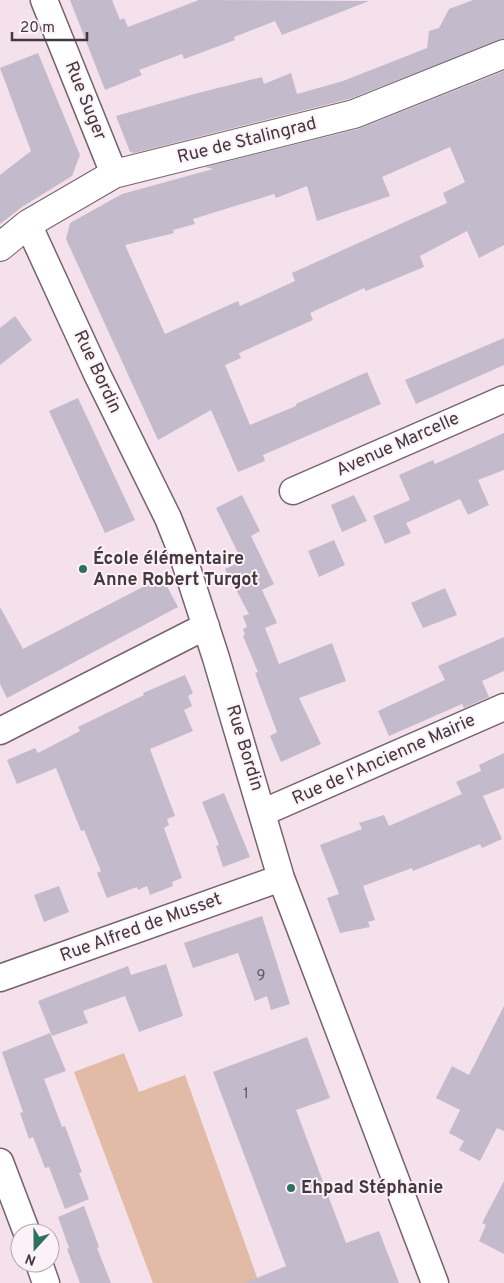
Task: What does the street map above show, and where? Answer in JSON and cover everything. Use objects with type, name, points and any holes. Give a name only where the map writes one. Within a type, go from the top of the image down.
[{"type":"main road","name":"Rue de Stalingrad","points":[[0,247],[28,224],[114,174],[354,114],[504,54]]},
{"type":"street","name":"Rue Suger","points":[[44,0],[114,174]]},
{"type":"street","name":"Rue Bordin","points":[[28,224],[168,518],[206,626],[264,812],[281,878],[435,1283]]},
{"type":"street","name":"Avenue Marcelle","points":[[293,491],[504,398]]},
{"type":"street","points":[[0,731],[206,626]]},
{"type":"street","name":"Rue de l'Ancienne Mairie","points":[[264,812],[504,707]]},
{"type":"street","name":"Rue Alfred de Musset","points":[[0,978],[281,878]]},
{"type":"street","points":[[0,1162],[23,1223]]},
{"type":"shaded area","points":[[124,1053],[139,1092],[185,1075],[259,1283],[153,1283],[74,1072]]},
{"type":"building","points":[[70,0],[112,0],[120,20],[124,18],[128,27],[199,0],[369,1],[282,35],[275,21],[234,37],[235,40],[184,59],[182,54],[139,70],[142,75],[105,90]]},
{"type":"building","points":[[473,0],[504,0],[504,39],[349,99],[134,153],[130,152],[116,116],[262,77],[264,84],[291,73],[297,94],[343,81],[427,48],[429,31],[439,28],[449,9]]},
{"type":"building","points":[[38,53],[80,155],[72,176],[22,207],[0,224],[0,175],[31,151],[0,68]]},
{"type":"building","points":[[504,71],[504,245],[479,258],[467,231],[420,256],[424,267],[366,291],[364,288],[310,313],[313,320],[239,353],[241,358],[225,365],[250,425],[296,406],[296,404],[367,372],[381,404],[263,455],[265,461],[238,472],[211,410],[158,440],[66,239],[70,223],[122,194],[213,169],[205,167],[358,129]],"holes":[[[450,147],[465,182],[443,193],[447,203],[292,273],[295,281],[240,306],[238,301],[165,334],[125,245],[174,233],[173,230],[195,224],[193,219],[274,194],[276,198],[307,186],[317,221],[390,196],[382,177]]]},
{"type":"building","points":[[15,316],[32,340],[0,365],[0,328]]},
{"type":"building","points":[[504,338],[504,365],[416,404],[405,380]]},
{"type":"building","points":[[78,398],[135,520],[105,533],[49,411]]},
{"type":"building","points":[[504,433],[504,470],[478,480],[489,505],[468,515],[460,499],[406,523],[411,533],[385,544],[373,516],[410,500],[399,475],[433,460],[435,464]]},
{"type":"building","points":[[242,495],[260,531],[251,536],[274,584],[262,590],[277,623],[265,628],[279,664],[332,643],[346,681],[299,698],[321,744],[281,762],[270,736],[277,732],[255,673],[258,672],[243,636],[245,634],[243,629],[247,627],[243,616],[249,614],[225,569],[242,561],[216,508]]},
{"type":"building","points":[[354,495],[367,521],[342,532],[331,505]]},
{"type":"building","points":[[334,540],[345,565],[319,577],[308,551]]},
{"type":"building","points":[[162,577],[178,607],[7,698],[0,684],[0,607],[23,649]]},
{"type":"building","points":[[445,588],[457,615],[423,628],[411,603]]},
{"type":"building","points":[[504,637],[504,671],[482,681],[489,697],[464,708],[462,704],[389,736],[378,711],[445,680],[438,666]]},
{"type":"building","points":[[185,675],[193,693],[188,696],[192,706],[184,710],[193,731],[150,749],[175,816],[167,819],[169,825],[164,828],[182,878],[172,882],[173,886],[150,895],[147,886],[138,890],[137,887],[107,898],[97,873],[101,871],[84,830],[81,831],[56,768],[17,784],[7,760],[35,748],[38,753],[80,731],[78,727],[144,695],[143,693]]},
{"type":"building","points":[[504,753],[504,788],[483,796],[502,839],[482,848],[480,844],[413,871],[412,868],[363,886],[375,920],[368,922],[370,927],[340,933],[327,898],[339,894],[320,845],[362,829],[359,823],[384,815],[389,826],[462,794],[456,782],[481,771],[479,765]]},
{"type":"building","points":[[224,793],[250,857],[223,867],[216,846],[219,845],[202,802]]},
{"type":"building","points":[[59,886],[69,912],[44,922],[34,895]]},
{"type":"building","points":[[262,916],[290,1004],[271,1010],[267,996],[255,1001],[238,953],[193,968],[184,943]]},
{"type":"building","points":[[166,964],[183,1016],[139,1032],[125,996],[83,1011],[88,1023],[52,1036],[38,1001],[128,966],[131,975]]},
{"type":"building","points":[[504,1006],[504,1131],[497,1128],[480,1161],[459,1150],[464,1141],[449,1133],[460,1110],[436,1098],[452,1066],[469,1075]]},
{"type":"building","points":[[50,1033],[66,1071],[44,1079],[62,1127],[65,1126],[82,1172],[79,1173],[89,1199],[65,1209],[49,1167],[45,1168],[33,1137],[29,1139],[20,1113],[23,1112],[2,1052]]},
{"type":"building","name":"Ehpad Stéphanie","points":[[307,1037],[330,1098],[296,1110],[346,1243],[379,1231],[399,1283],[245,1283],[286,1266],[213,1072]]},
{"type":"building","points":[[504,1181],[504,1254],[479,1241],[486,1225],[482,1223]]},
{"type":"building","points":[[84,1206],[99,1247],[97,1248],[111,1283],[80,1283],[67,1249],[69,1248],[58,1217]]},
{"type":"place","name":"École élémentaire Anne Robert Turgot","points":[[83,569]]},
{"type":"place","name":"Ehpad Stéphanie","points":[[291,1188]]}]
